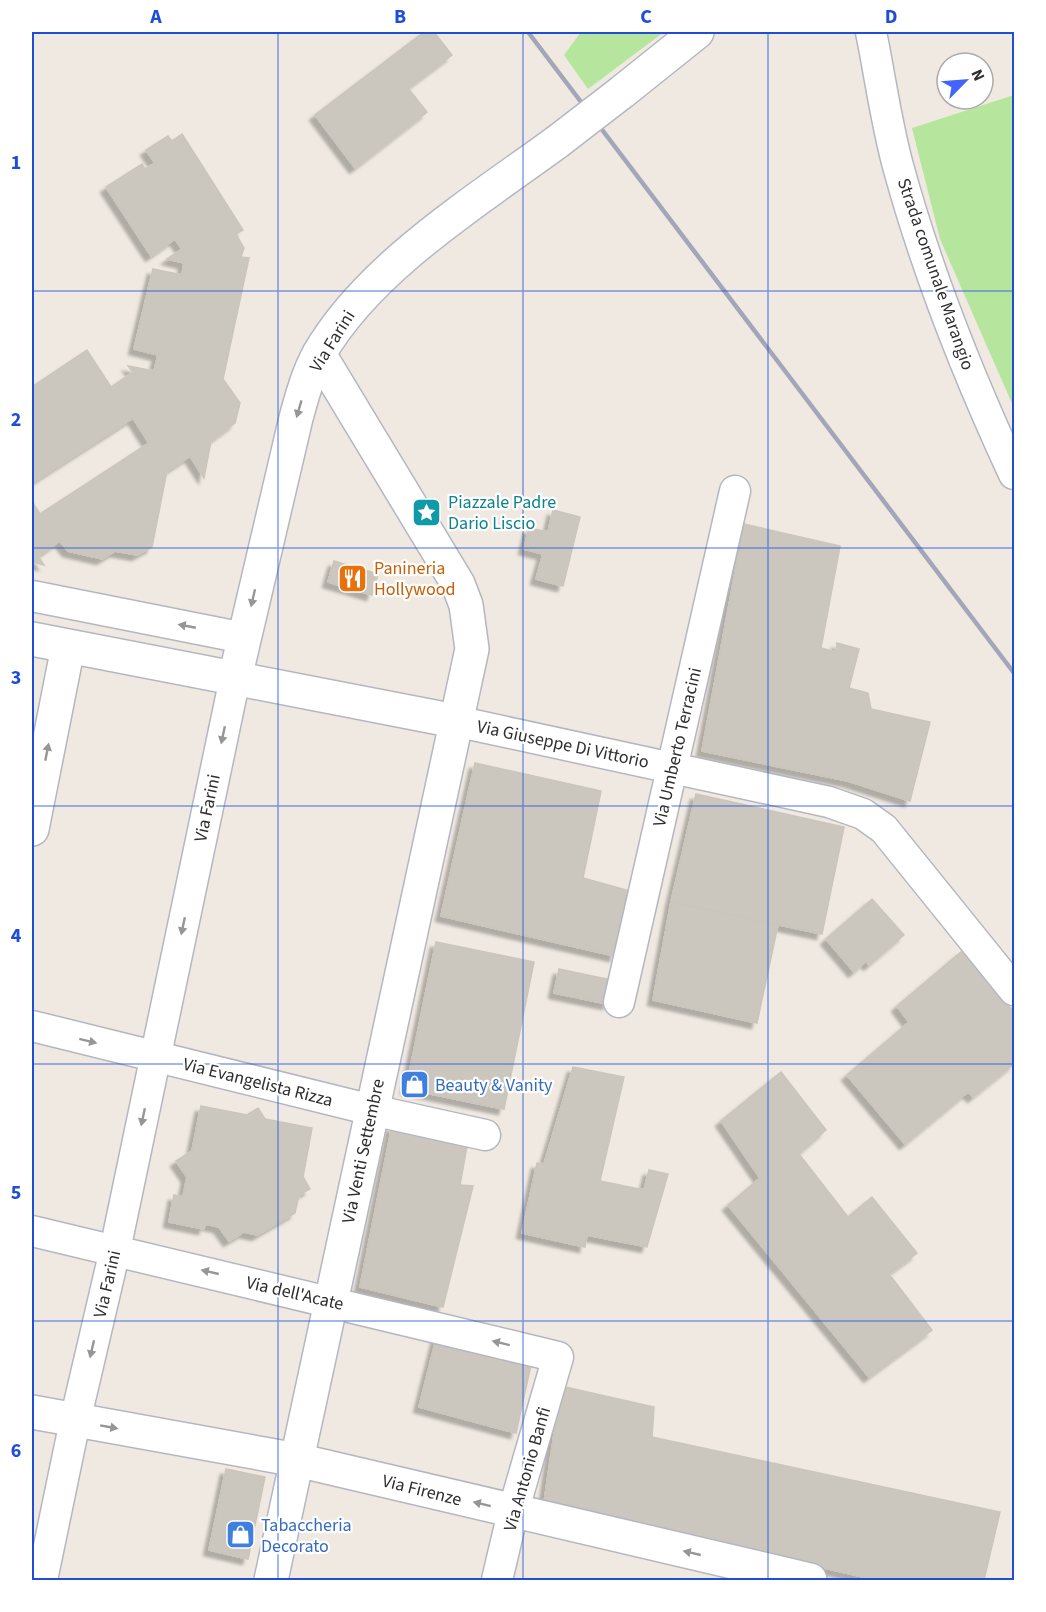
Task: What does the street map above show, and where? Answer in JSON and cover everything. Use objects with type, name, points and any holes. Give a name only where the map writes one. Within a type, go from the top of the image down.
[{"type":"street","name":"Via Farini","points":[[42,1581],[75,1421],[115,1250],[235,678],[306,384],[319,354],[365,292],[402,259],[622,92],[697,32]]},
{"type":"street","name":"Strada comunale Marangio","points":[[871,32],[897,164],[918,234],[984,409],[1014,474]]},
{"type":"street","name":"Via Venti Settembre","points":[[271,1581],[472,649],[466,605],[458,584],[319,354]]},
{"type":"street","name":"Via Umberto Terracini","points":[[619,1002],[735,491]]},
{"type":"street","points":[[32,596],[244,638]]},
{"type":"street","name":"Via Giuseppe Di Vittorio","points":[[32,639],[455,721],[829,802],[863,814],[884,829],[1014,990]]},
{"type":"street","points":[[32,830],[68,647]]},
{"type":"street","name":"Via Evangelista Rizza","points":[[32,1026],[155,1058],[484,1135]]},
{"type":"street","name":"Via dell'Acate","points":[[32,1231],[558,1357]]},
{"type":"street","name":"Via Antonio Banfi","points":[[497,1581],[513,1512],[558,1357]]},
{"type":"street","name":"Via Firenze","points":[[32,1412],[297,1460],[513,1512],[728,1571],[810,1581]]},
{"type":"green space","points":[[581,32],[664,32],[588,89],[564,55]]},
{"type":"green space","points":[[1014,95],[1014,408],[940,239],[912,128],[965,111],[995,111],[995,101]]},
{"type":"building","points":[[424,32],[434,32],[452,55],[408,88],[427,112],[355,168],[315,115]]},
{"type":"building","points":[[182,134],[243,230],[236,234],[244,248],[241,257],[249,258],[223,379],[240,403],[235,423],[211,441],[204,478],[190,456],[167,471],[152,547],[137,555],[115,551],[102,559],[68,551],[60,541],[38,556],[44,565],[32,562],[32,501],[40,514],[149,443],[133,418],[32,483],[32,387],[87,350],[111,387],[133,372],[128,366],[154,371],[158,355],[134,349],[153,269],[182,275],[184,263],[167,259],[182,249],[175,239],[151,256],[106,187],[142,164],[145,169],[155,163],[146,150],[168,136],[172,141]]},
{"type":"building","points":[[553,510],[580,517],[563,586],[536,579],[543,554],[524,549],[529,528],[548,532]]},
{"type":"building","points":[[744,524],[840,546],[821,648],[836,652],[837,643],[859,649],[849,688],[868,693],[871,709],[930,722],[910,801],[848,781],[702,751]]},
{"type":"building","name":"Panineria Hollywood","points":[[334,561],[378,574],[372,595],[328,582]]},
{"type":"building","points":[[475,763],[601,791],[583,878],[630,891],[615,956],[441,916]]},
{"type":"building","points":[[696,794],[844,827],[822,934],[671,902]]},
{"type":"building","points":[[872,899],[904,935],[869,965],[866,961],[854,972],[826,939]]},
{"type":"building","points":[[671,902],[778,925],[757,1023],[653,1000]]},
{"type":"building","points":[[436,942],[534,962],[504,1109],[406,1089]]},
{"type":"building","points":[[962,951],[1014,1012],[1014,1064],[973,1097],[968,1092],[905,1144],[847,1075],[909,1022],[897,1006]]},
{"type":"building","points":[[559,969],[612,980],[608,1004],[554,993]]},
{"type":"building","points":[[573,1067],[624,1077],[600,1181],[644,1190],[649,1170],[668,1174],[647,1247],[587,1235],[585,1247],[522,1233],[537,1163],[544,1164]]},
{"type":"building","points":[[781,1072],[826,1130],[799,1154],[848,1217],[872,1197],[917,1253],[889,1274],[932,1330],[869,1377],[728,1205],[760,1178],[721,1121]]},
{"type":"building","points":[[201,1106],[247,1115],[258,1108],[265,1119],[312,1128],[303,1177],[310,1189],[299,1195],[295,1213],[257,1235],[244,1232],[229,1241],[219,1227],[205,1224],[204,1229],[169,1222],[174,1195],[183,1197],[187,1177],[176,1161],[192,1151]]},
{"type":"building","points":[[392,1126],[467,1146],[460,1185],[473,1186],[443,1307],[360,1287]]},
{"type":"building","points":[[437,1336],[533,1356],[516,1433],[419,1407]]},
{"type":"building","points":[[561,1386],[654,1407],[652,1437],[1000,1512],[984,1580],[876,1580],[544,1503]]},
{"type":"building","points":[[226,1469],[265,1477],[248,1559],[209,1550]]},
{"type":"railway","points":[[528,32],[1014,673]]},
{"type":"place","name":"Piazzale Padre Dario Liscio","points":[[427,512]]},
{"type":"place","name":"Panineria Hollywood","points":[[353,578]]},
{"type":"place","name":"Beauty & Vanity","points":[[414,1085]]},
{"type":"place","name":"Tabaccheria Decorato","points":[[240,1535]]}]
